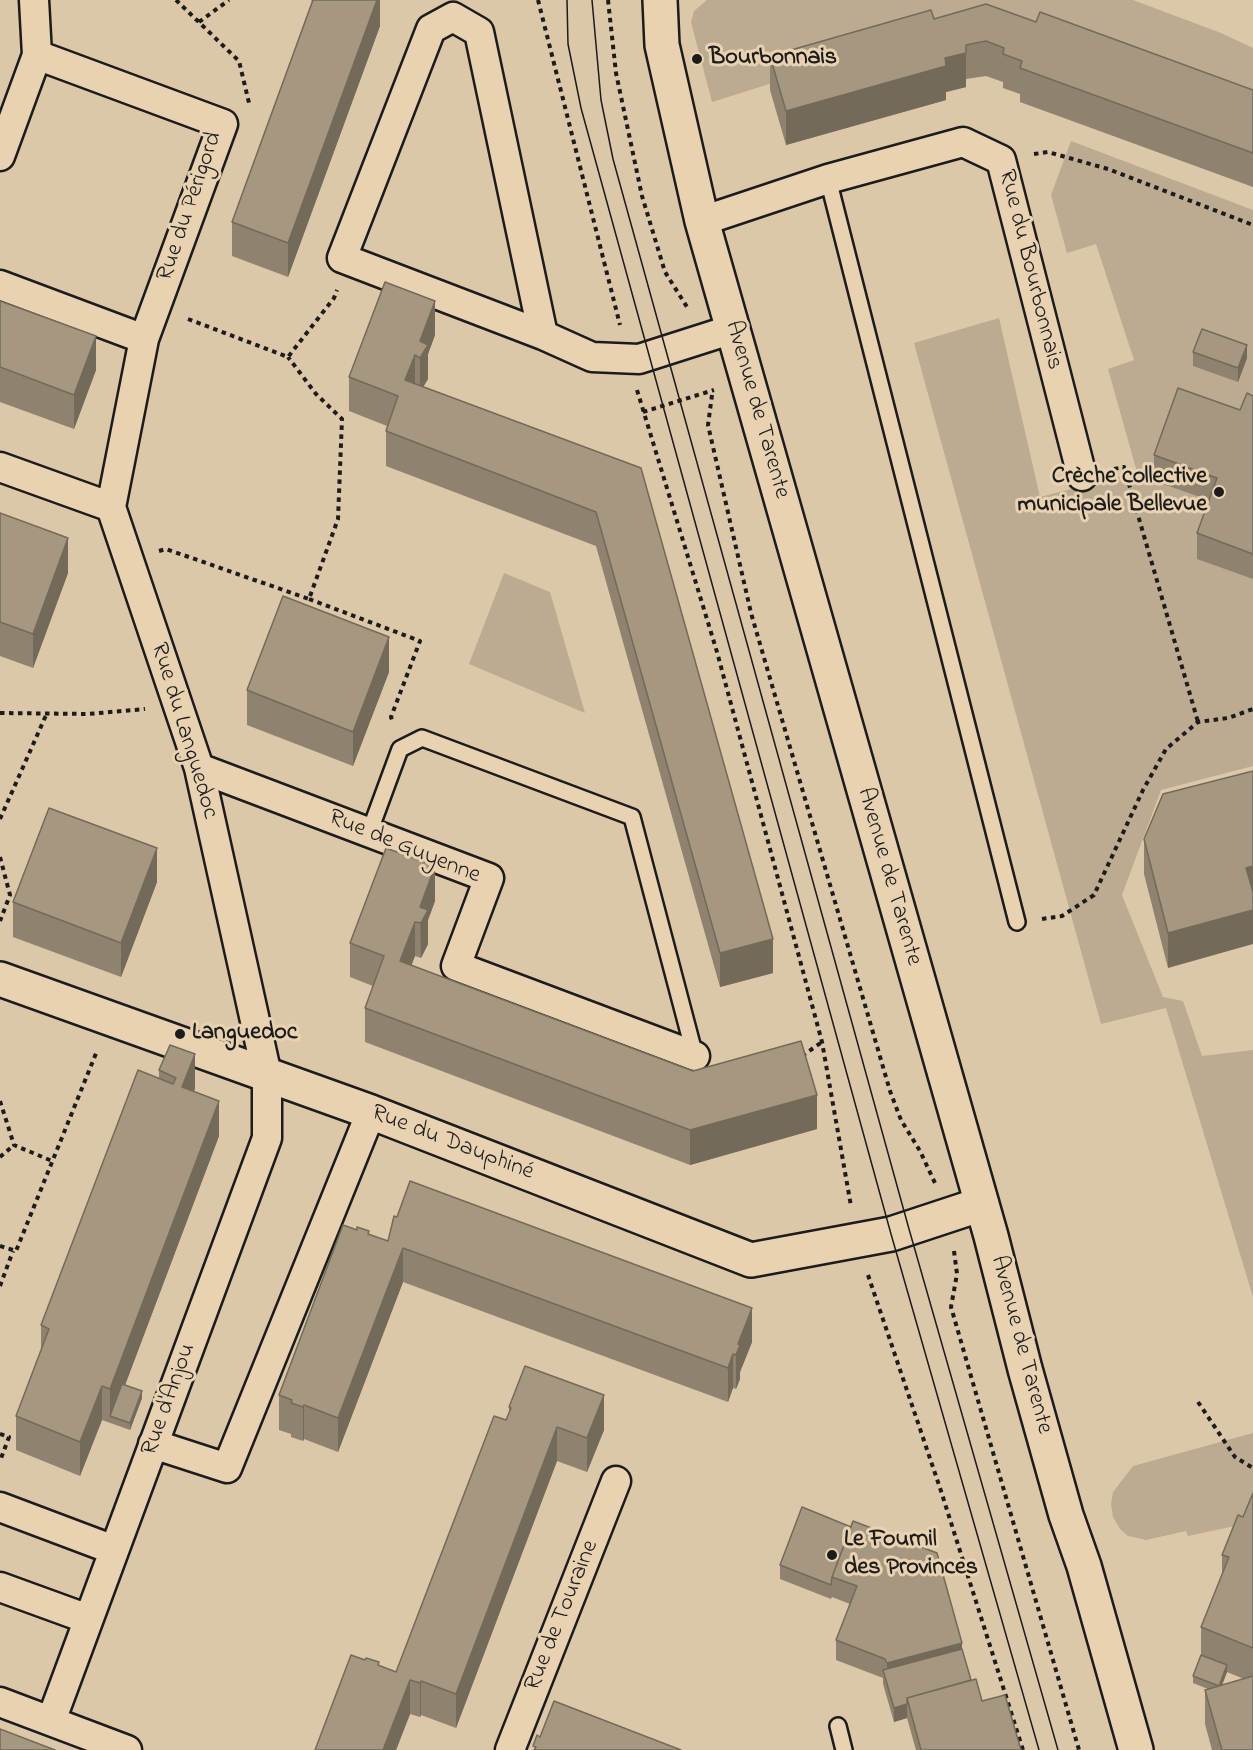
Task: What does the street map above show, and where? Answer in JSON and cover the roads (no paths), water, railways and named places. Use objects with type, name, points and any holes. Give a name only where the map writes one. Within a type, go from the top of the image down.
[{"type":"street","points":[[0,156],[37,55],[34,0]]},
{"type":"street","name":"Avenue de Tarente","points":[[660,0],[662,45],[702,221],[982,1204],[1066,1515],[1084,1566],[1136,1750]]},
{"type":"street","points":[[543,335],[479,32],[453,17],[431,29],[342,258],[543,335],[592,357],[627,359],[650,357],[733,329]]},
{"type":"street","name":"Rue du Périgord","points":[[37,55],[223,124],[144,339],[111,507]]},
{"type":"street","name":"Rue du Bourbonnais","points":[[702,221],[828,179],[963,142],[1001,160],[1082,476]]},
{"type":"street","points":[[0,285],[144,339]]},
{"type":"street","points":[[0,467],[111,507]]},
{"type":"street","name":"Rue du Languedoc","points":[[111,507],[199,768],[256,1016],[267,1075]]},
{"type":"street","name":"Rue de Guyenne","points":[[199,768],[489,878],[456,966],[695,1056]]},
{"type":"street","name":"Rue du Dauphiné","points":[[0,979],[371,1112],[751,1260],[909,1229],[982,1204]]},
{"type":"street","name":"Rue d'Anjou","points":[[51,1721],[267,1138],[267,1075]]},
{"type":"street","points":[[153,1444],[227,1467],[371,1112]]},
{"type":"street","name":"Rue de Touraine","points":[[510,1750],[616,1481]]},
{"type":"street","points":[[0,1507],[114,1550]]},
{"type":"street","points":[[0,1587],[88,1619]]},
{"type":"street","points":[[0,1702],[127,1750]]},
{"type":"lane","points":[[828,179],[1017,922]]},
{"type":"lane","points":[[369,832],[400,749],[422,738],[632,817],[695,1056]]},
{"type":"lane","points":[[838,1726],[844,1750]]},
{"type":"tram line","points":[[567,0],[568,44],[581,108],[891,1234],[1039,1750]]},
{"type":"tram line","points":[[592,0],[601,100],[613,159],[909,1229],[1058,1750]]},
{"type":"place","name":"Bourbonnais","points":[[697,59]]},
{"type":"place","name":"Crèche collective municipale Bellevue","points":[[1219,492]]},
{"type":"place","name":"Languedoc","points":[[180,1034]]},
{"type":"place","name":"Le Fournil des Provinces","points":[[832,1555]]}]
